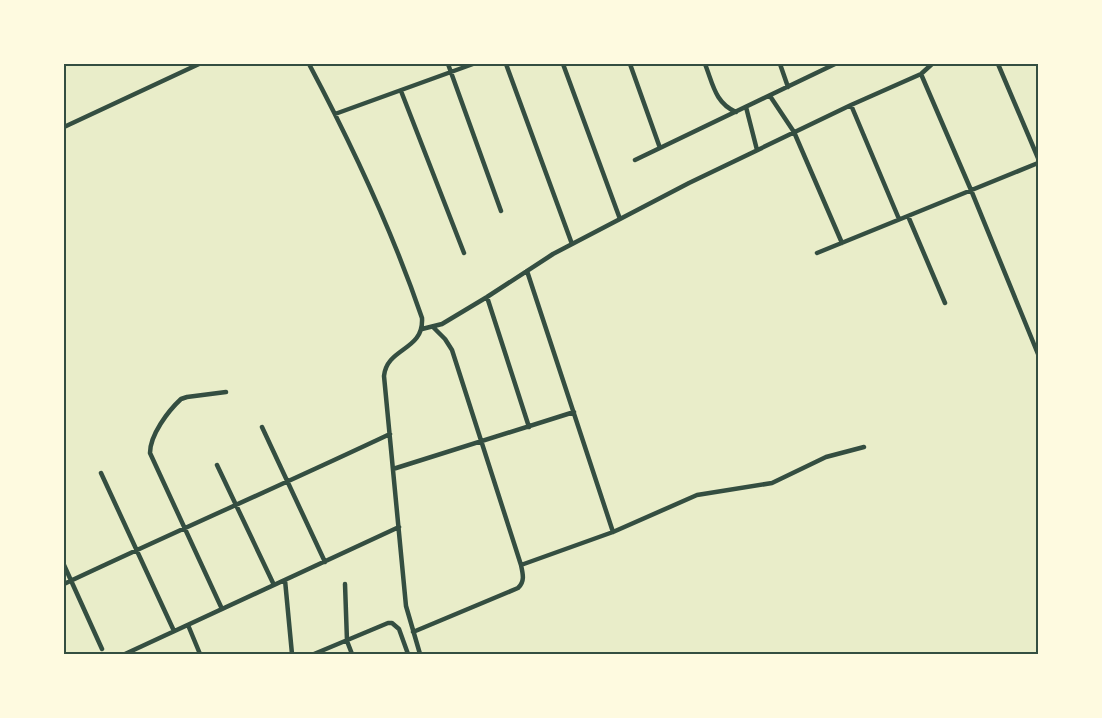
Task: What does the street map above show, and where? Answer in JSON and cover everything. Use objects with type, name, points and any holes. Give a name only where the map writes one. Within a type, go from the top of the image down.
[{"type":"street","points":[[64,127],[199,64]]},
{"type":"street","points":[[309,64],[336,114],[382,214],[420,314],[422,329],[418,337],[390,361],[385,370],[406,606],[420,654]]},
{"type":"street","points":[[448,64],[502,211]]},
{"type":"street","points":[[336,114],[473,64]]},
{"type":"street","points":[[506,64],[572,244]]},
{"type":"street","points":[[563,64],[620,220]]},
{"type":"street","points":[[630,64],[660,148]]},
{"type":"street","points":[[705,64],[719,100],[723,105],[736,112]]},
{"type":"street","points":[[780,64],[788,87]]},
{"type":"street","points":[[635,160],[835,64]]},
{"type":"street","points":[[422,329],[442,324],[487,298],[552,254],[689,183],[851,105],[921,74],[932,64]]},
{"type":"street","points":[[998,64],[1038,158]]},
{"type":"street","points":[[921,74],[1038,353]]},
{"type":"street","points":[[401,91],[464,252]]},
{"type":"street","points":[[770,96],[794,132],[842,243]]},
{"type":"street","points":[[851,105],[899,219]]},
{"type":"street","points":[[746,107],[757,150]]},
{"type":"street","points":[[817,253],[1038,163]]},
{"type":"street","points":[[908,216],[945,303]]},
{"type":"street","points":[[527,271],[613,532]]},
{"type":"street","points":[[487,298],[529,427]]},
{"type":"street","points":[[413,632],[518,588],[522,585],[523,581],[521,565],[452,350],[445,339],[433,327]]},
{"type":"street","points":[[222,609],[150,453],[153,436],[181,400],[187,397],[226,392]]},
{"type":"street","points":[[393,470],[574,412]]},
{"type":"street","points":[[262,427],[325,562]]},
{"type":"street","points":[[64,584],[288,483],[390,434]]},
{"type":"street","points":[[521,565],[613,532],[698,495],[772,483],[826,457],[864,447]]},
{"type":"street","points":[[217,464],[274,585]]},
{"type":"street","points":[[101,473],[174,631]]},
{"type":"street","points":[[125,654],[398,527]]},
{"type":"street","points":[[64,564],[102,649]]},
{"type":"street","points":[[285,580],[292,654]]},
{"type":"street","points":[[346,584],[346,640],[352,654]]},
{"type":"street","points":[[314,654],[388,623],[392,623],[399,629],[408,654]]},
{"type":"street","points":[[188,625],[200,654]]}]
